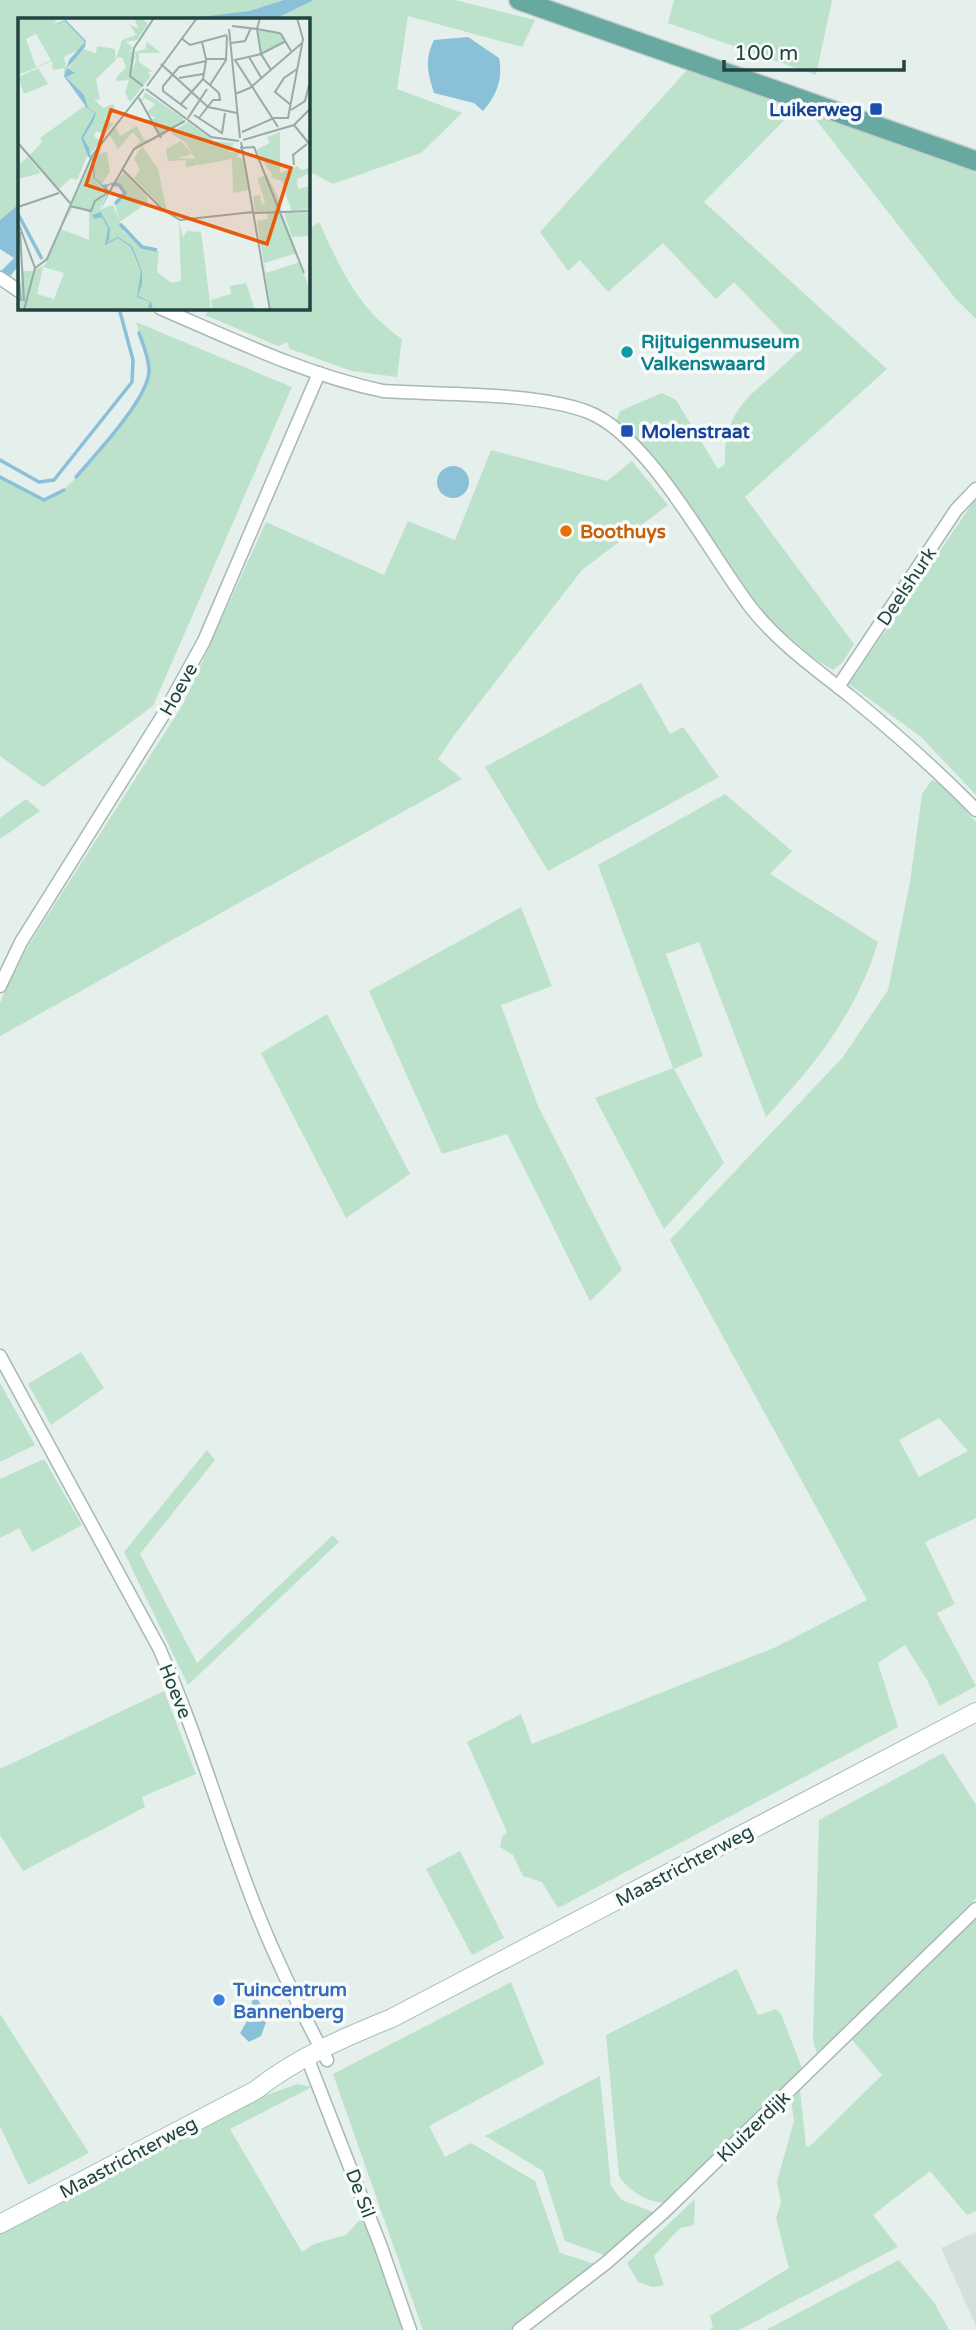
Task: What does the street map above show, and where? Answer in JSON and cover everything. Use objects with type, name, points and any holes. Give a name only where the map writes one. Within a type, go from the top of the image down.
[{"type":"main road","points":[[519,0],[976,160]]},
{"type":"main road","name":"Maastrichterweg","points":[[0,2224],[256,2090],[280,2083],[317,2055],[393,2018],[976,1712]]},
{"type":"street","points":[[3,280],[18,290]]},
{"type":"street","points":[[165,310],[319,373],[383,391],[552,402],[587,411],[605,420],[643,453],[753,609],[779,639],[935,767],[976,810]]},
{"type":"street","name":"Hoeve","points":[[0,986],[20,942],[165,712],[204,641],[319,373]]},
{"type":"street","name":"Deelshurk","points":[[838,687],[956,510],[976,489]]},
{"type":"street","name":"Hoeve","points":[[0,1356],[159,1648],[180,1696],[254,1903],[317,2055]]},
{"type":"street","name":"Kluizerdijk","points":[[519,2330],[606,2263],[664,2212],[976,1909]]},
{"type":"street","name":"De Sil","points":[[317,2055],[410,2330]]},
{"type":"shaded area","points":[[976,2232],[976,2326],[941,2248]]},
{"type":"green space","points":[[0,0],[284,0],[253,10],[204,18],[18,18],[18,205],[0,220]]},
{"type":"green space","points":[[314,0],[455,0],[535,20],[522,47],[408,16],[397,89],[462,113],[421,153],[333,184],[310,172],[310,18],[277,18]]},
{"type":"green space","points":[[674,0],[832,0],[816,75],[668,23]]},
{"type":"green space","points":[[687,70],[797,107],[704,202],[887,369],[745,497],[854,644],[843,662],[833,670],[812,657],[762,614],[685,502],[616,422],[620,411],[662,393],[676,400],[718,469],[725,464],[730,425],[738,411],[758,388],[799,350],[734,282],[716,299],[663,243],[608,292],[580,260],[568,271],[540,232]]},
{"type":"green space","points":[[810,112],[932,152],[976,173],[976,319],[955,298]]},
{"type":"green space","points":[[319,222],[352,287],[374,315],[402,339],[397,377],[352,371],[290,349],[287,342],[278,346],[205,315],[209,310],[310,310],[310,229]]},
{"type":"green space","points":[[136,322],[292,387],[153,706],[43,787],[0,756],[0,477],[44,500],[61,492],[85,468],[112,436],[145,386],[149,368]]},
{"type":"green space","points":[[491,450],[607,481],[632,461],[668,505],[582,570],[455,734],[438,759],[462,779],[0,1036],[0,1003],[7,986],[30,943],[182,706],[266,522],[384,575],[408,521],[455,540]]},
{"type":"green space","points":[[976,498],[976,795],[921,737],[849,684]]},
{"type":"green space","points":[[641,683],[670,734],[683,727],[719,777],[548,871],[485,767]]},
{"type":"green space","points":[[932,780],[945,787],[976,822],[976,1518],[925,1542],[955,1604],[937,1613],[976,1686],[939,1706],[927,1680],[905,1645],[878,1663],[898,1727],[558,1908],[542,1882],[523,1876],[513,1855],[500,1847],[502,1837],[507,1832],[467,1742],[521,1714],[532,1744],[776,1647],[867,1600],[670,1240],[843,1057],[888,990],[910,882],[922,794]],"holes":[[[939,1418],[968,1451],[919,1477],[899,1440]]]},
{"type":"green space","points":[[725,794],[792,851],[770,874],[878,942],[859,992],[832,1036],[801,1078],[766,1117],[699,942],[666,954],[703,1056],[674,1069],[724,1163],[664,1229],[595,1098],[673,1068],[598,865]]},
{"type":"green space","points":[[26,799],[40,811],[0,839],[0,818]]},
{"type":"green space","points":[[521,907],[552,986],[501,1005],[538,1106],[622,1270],[590,1301],[507,1134],[442,1154],[369,991]]},
{"type":"green space","points":[[327,1014],[410,1174],[346,1218],[261,1053]]},
{"type":"green space","points":[[81,1352],[104,1388],[51,1425],[28,1384]]},
{"type":"green space","points":[[0,1383],[35,1445],[0,1462]]},
{"type":"green space","points":[[207,1450],[215,1460],[140,1554],[197,1663],[333,1535],[339,1542],[188,1685],[124,1552]]},
{"type":"green space","points":[[44,1459],[82,1525],[32,1552],[19,1528],[0,1538],[0,1479]]},
{"type":"green space","points":[[164,1691],[196,1774],[142,1797],[145,1807],[23,1871],[0,1835],[0,1769]]},
{"type":"green space","points":[[943,1753],[976,1805],[976,1898],[817,2054],[813,2039],[819,1820]]},
{"type":"green space","points":[[460,1851],[504,1938],[472,1955],[426,1869]]},
{"type":"green space","points":[[976,1919],[976,2211],[967,2215],[930,2171],[873,2215],[898,2247],[739,2330],[709,2330],[713,2327],[710,2316],[789,2268],[776,2218],[781,2203],[777,2181],[794,2121],[791,2100],[800,2090],[806,2146],[809,2147],[882,2075],[852,2040]]},
{"type":"green space","points":[[737,1969],[758,2015],[776,2009],[781,2014],[802,2068],[667,2202],[647,2199],[619,2176],[606,2035]]},
{"type":"green space","points":[[511,1982],[544,2064],[429,2126],[445,2157],[471,2143],[535,2181],[560,2253],[602,2266],[515,2330],[423,2330],[333,2074]]},
{"type":"green space","points":[[0,2014],[89,2153],[28,2185],[0,2126]]},
{"type":"green space","points":[[600,2076],[611,2186],[622,2200],[658,2214],[612,2258],[565,2241],[543,2171],[485,2136]]},
{"type":"green space","points":[[298,2084],[312,2087],[230,2129],[302,2252],[314,2244],[346,2235],[365,2214],[404,2330],[0,2330],[0,2232],[252,2100]]},
{"type":"green space","points":[[695,2199],[694,2225],[680,2228],[654,2256],[664,2285],[653,2287],[638,2282],[627,2263]]},
{"type":"green space","points":[[899,2260],[935,2304],[949,2330],[766,2330]]},
{"type":"water","points":[[284,0],[314,0],[277,18],[192,18],[249,11]]},
{"type":"water","points":[[468,37],[499,58],[498,86],[483,111],[474,103],[434,93],[429,73],[428,60],[434,40]]},
{"type":"water","points":[[18,205],[18,266],[8,279],[0,272],[14,258],[0,249],[0,220]]},
{"type":"water","points":[[453,466],[464,471],[469,482],[464,493],[453,498],[442,493],[437,482],[442,471]]},
{"type":"water","points":[[257,1998],[268,2017],[261,2036],[249,2042],[240,2033],[250,2016],[252,2001]]},
{"type":"waterway","points":[[0,460],[39,482],[54,480],[132,382],[133,360],[120,310]]},
{"type":"waterway","points":[[76,477],[120,426],[141,395],[149,370],[139,333]]},
{"type":"waterway","points":[[0,477],[44,500],[64,490]]},
{"type":"place","name":"Luikerweg","points":[[876,109]]},
{"type":"place","name":"Rijtuigenmuseum Valkenswaard","points":[[627,352]]},
{"type":"place","name":"Molenstraat","points":[[627,431]]},
{"type":"place","name":"Boothuys","points":[[566,531]]},
{"type":"place","name":"Tuincentrum Bannenberg","points":[[219,2000]]}]
